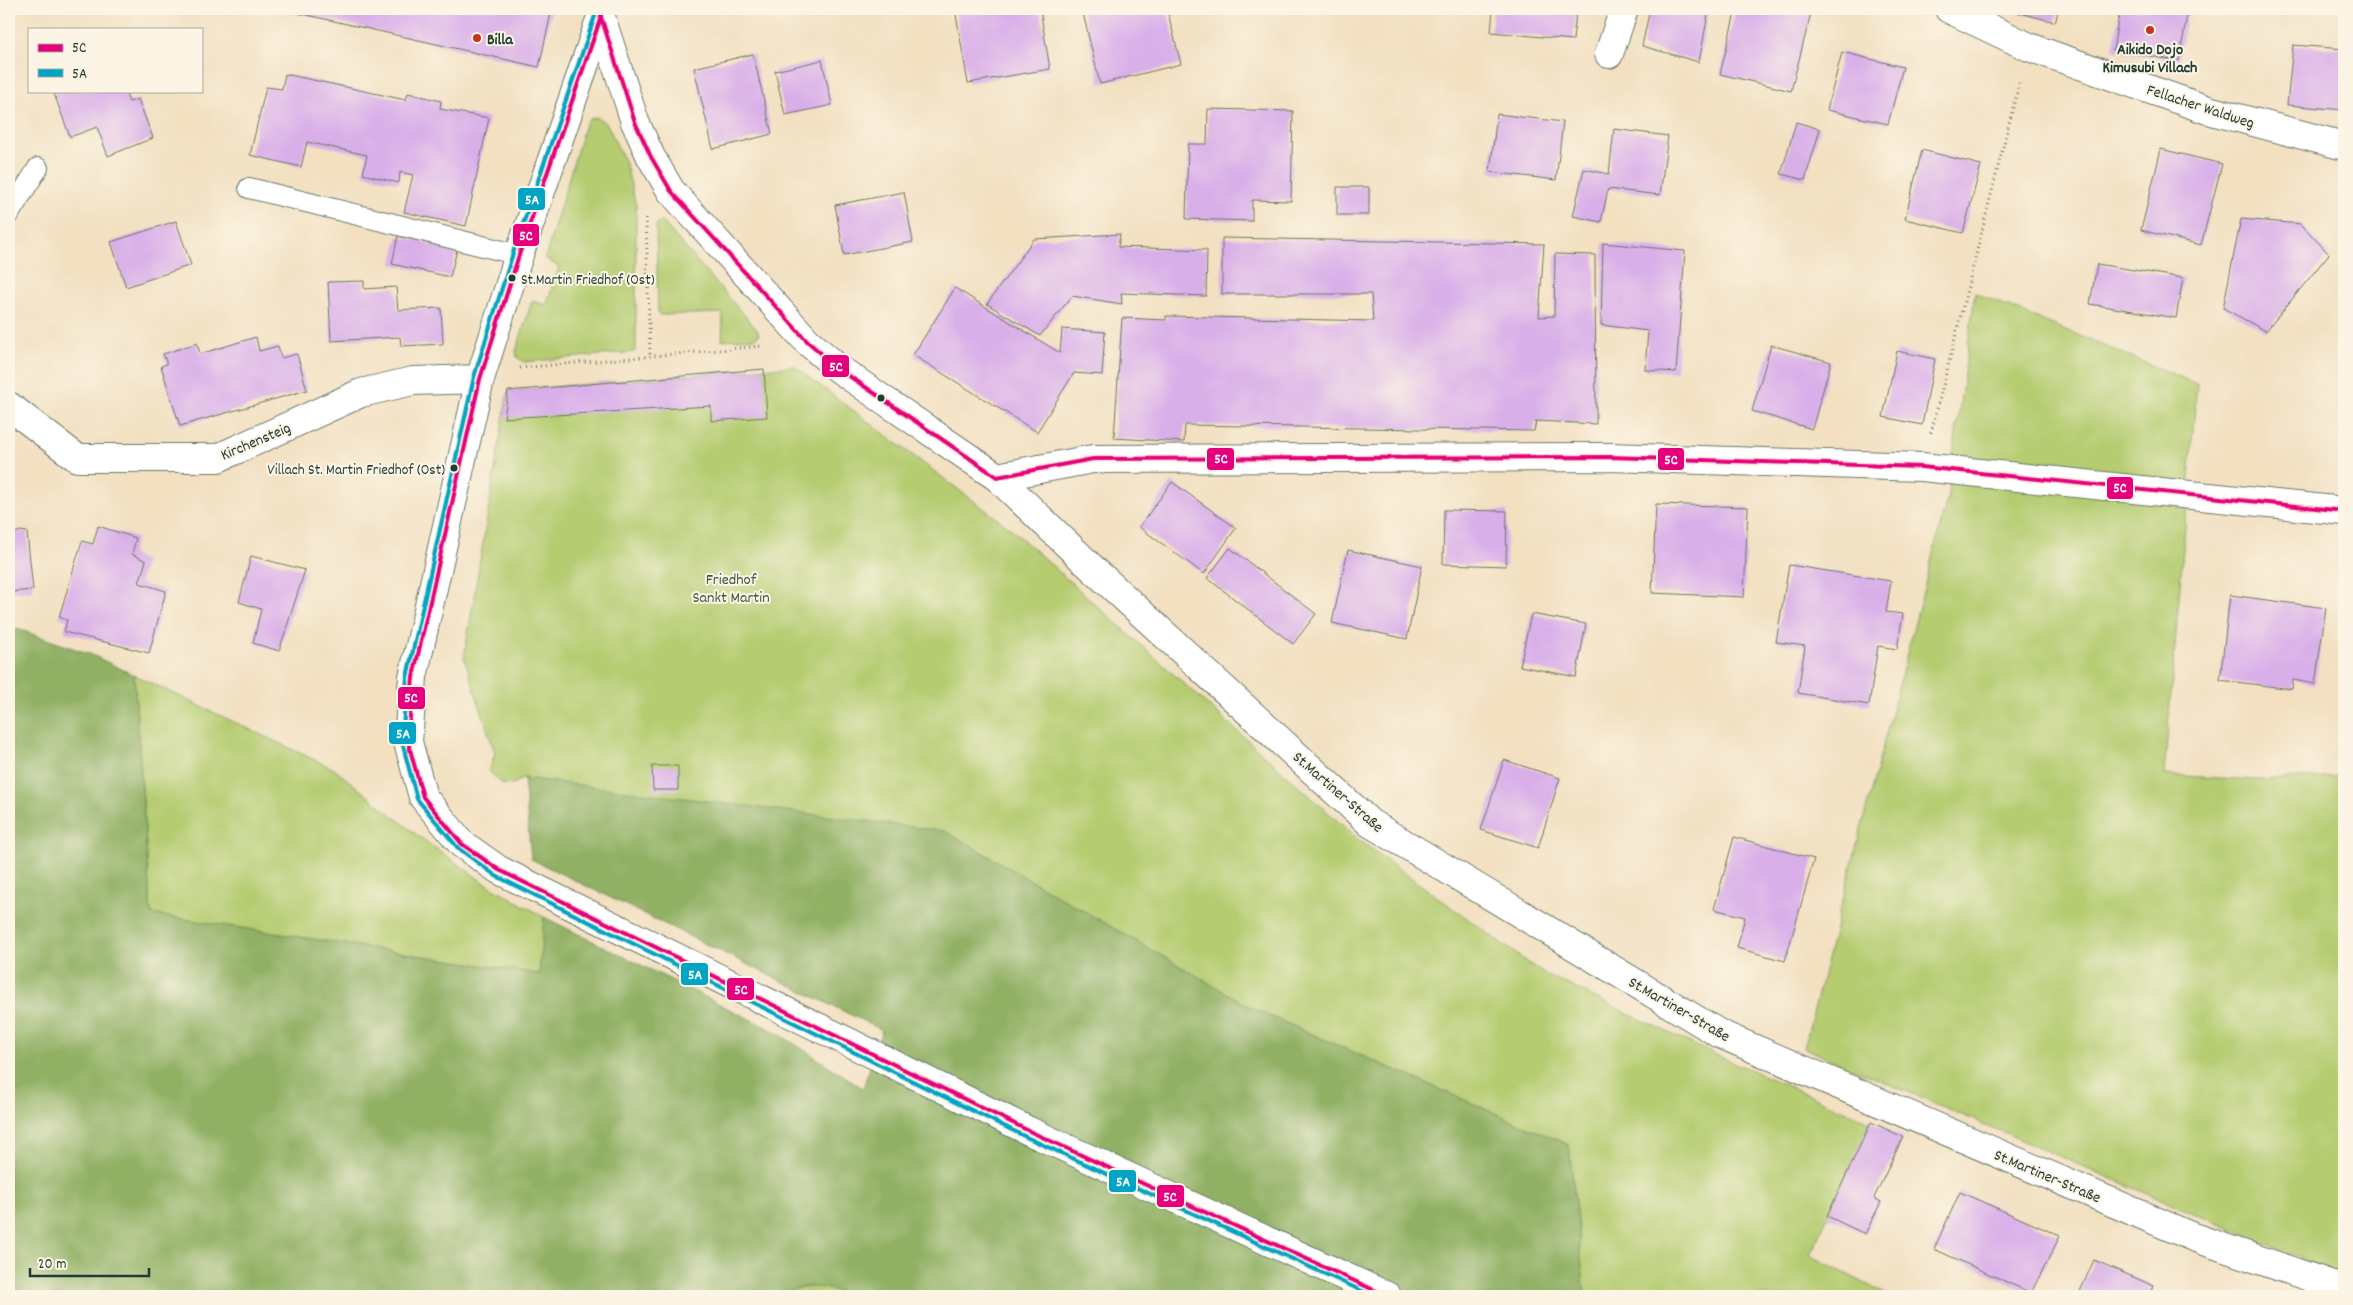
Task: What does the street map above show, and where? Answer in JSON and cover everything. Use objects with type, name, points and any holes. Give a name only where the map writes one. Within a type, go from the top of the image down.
[{"type":"street","points":[[1609,54],[1624,9]]},
{"type":"street","name":"Fellacher Waldweg","points":[[1949,9],[2029,46],[2208,110],[2344,146]]},
{"type":"street","points":[[601,13],[518,255],[480,379],[413,677],[408,742],[423,797],[462,844],[500,870],[815,1027],[1030,1131],[1387,1296]]},
{"type":"street","name":"St.Martiner-Straße","points":[[601,13],[635,122],[651,156],[672,191],[807,342],[854,380],[997,477],[1092,568],[1370,823],[1720,1034],[2193,1237],[2344,1289]]},
{"type":"street","name":"Kirchensteig","points":[[9,406],[77,458],[218,458],[361,393],[413,381],[480,379]]},
{"type":"street","points":[[997,477],[1103,459],[1610,457],[1922,467],[2344,511]]},
{"type":"lane","points":[[9,214],[38,168]]},
{"type":"lane","points":[[249,188],[518,255]]},
{"type":"path","points":[[1922,467],[2029,46]]},
{"type":"path","points":[[646,214],[650,356]]},
{"type":"path","points":[[512,365],[517,368],[807,342]]},
{"type":"green space","points":[[597,117],[607,124],[626,165],[636,206],[636,349],[634,352],[524,362],[517,357],[516,351],[532,301],[546,305],[559,267],[545,258],[585,124],[590,119]]},
{"type":"green space","points":[[661,220],[758,331],[759,335],[755,338],[722,340],[723,313],[660,315],[658,313],[656,227],[657,223]]},
{"type":"green space","points":[[1975,293],[2197,384],[2164,775],[2258,780],[2344,776],[2344,1277],[1804,1048],[1947,500]]},
{"type":"green space","name":"Friedhof Sankt Martin","points":[[794,366],[1011,529],[1359,840],[1541,972],[1705,1050],[1871,1122],[1810,1255],[1889,1296],[1585,1296],[1569,1145],[1258,1011],[524,778],[511,785],[502,784],[489,771],[495,753],[464,657],[508,391]]},
{"type":"green space","points":[[9,626],[90,654],[134,675],[151,914],[539,974],[544,917],[776,1032],[863,1088],[882,1030],[531,859],[524,778],[945,831],[1258,1011],[1569,1145],[1585,1296],[857,1296],[818,1287],[809,1287],[791,1291],[782,1296],[9,1296]]},
{"type":"green space","points":[[134,675],[334,769],[421,838],[482,881],[544,917],[539,974],[151,914]]},
{"type":"green space","points":[[816,1286],[857,1296],[782,1296],[791,1290]]},
{"type":"building","name":"Billa","points":[[280,9],[552,9],[539,67]]},
{"type":"building","points":[[955,9],[1040,9],[1050,69],[968,83]]},
{"type":"building","points":[[1082,9],[1167,9],[1181,64],[1100,84]]},
{"type":"building","points":[[1493,9],[1535,9],[1576,13],[1573,40],[1491,32]]},
{"type":"building","points":[[1650,9],[1709,9],[1699,62],[1642,46]]},
{"type":"building","points":[[1736,9],[1812,9],[1791,91],[1720,74]]},
{"type":"building","points":[[2004,9],[2059,9],[2055,22]]},
{"type":"building","name":"Aikido Dojo Kimusubi Villach","points":[[2120,9],[2188,9],[2179,61],[2113,50]]},
{"type":"building","points":[[2293,45],[2344,49],[2344,110],[2287,105]]},
{"type":"building","points":[[1842,52],[1903,67],[1888,124],[1827,110]]},
{"type":"building","points":[[753,54],[772,134],[713,149],[694,68]]},
{"type":"building","points":[[822,60],[832,105],[785,115],[775,71]]},
{"type":"building","points":[[285,74],[406,100],[408,93],[441,101],[440,109],[489,118],[466,226],[404,212],[413,175],[400,172],[399,183],[363,174],[367,155],[307,142],[301,167],[250,155],[266,87],[282,89]]},
{"type":"building","points":[[53,92],[125,92],[129,102],[138,99],[153,138],[108,156],[97,127],[70,137]]},
{"type":"building","points":[[1208,109],[1293,111],[1291,201],[1252,200],[1252,221],[1186,219],[1188,144],[1207,144]]},
{"type":"building","points":[[1497,114],[1563,122],[1556,180],[1490,172]]},
{"type":"building","points":[[1796,122],[1820,129],[1805,180],[1781,174]]},
{"type":"building","points":[[1614,129],[1668,136],[1660,195],[1608,189],[1601,222],[1573,216],[1584,169],[1609,174]]},
{"type":"building","points":[[2161,149],[2222,164],[2201,245],[2141,230]]},
{"type":"building","points":[[1922,150],[1981,165],[1963,233],[1905,219]]},
{"type":"building","points":[[1337,187],[1369,187],[1369,215],[1337,215]]},
{"type":"building","points":[[904,192],[913,242],[844,255],[835,205]]},
{"type":"building","points":[[2241,219],[2301,224],[2329,254],[2266,331],[2223,308]]},
{"type":"building","points":[[176,221],[191,265],[126,287],[111,242]]},
{"type":"building","points":[[1120,234],[1118,247],[1207,250],[1206,296],[1121,293],[1122,304],[1072,296],[1040,336],[987,304],[1034,239]]},
{"type":"building","points":[[398,236],[457,250],[450,277],[392,264]]},
{"type":"building","points":[[1222,238],[1544,244],[1539,317],[1554,316],[1555,254],[1595,255],[1596,424],[1536,421],[1534,431],[1185,425],[1184,442],[1114,438],[1122,318],[1166,320],[1166,316],[1373,321],[1371,294],[1222,294]]},
{"type":"building","points":[[1603,243],[1685,251],[1676,372],[1645,370],[1648,331],[1601,325]]},
{"type":"building","points":[[2097,264],[2183,278],[2176,318],[2090,304]]},
{"type":"building","points":[[364,281],[364,289],[396,287],[398,310],[441,308],[443,344],[401,346],[400,337],[331,341],[328,282]]},
{"type":"building","points":[[955,288],[1060,353],[1062,329],[1105,332],[1102,375],[1074,373],[1037,432],[913,355]]},
{"type":"building","points":[[256,337],[259,351],[278,346],[281,358],[297,354],[307,390],[180,426],[161,366],[167,364],[163,354],[197,343],[200,354]]},
{"type":"building","points":[[1771,345],[1831,362],[1812,429],[1752,411]]},
{"type":"building","points":[[1897,351],[1935,359],[1922,425],[1883,417]]},
{"type":"building","points":[[764,369],[767,417],[711,421],[711,406],[504,418],[508,391]]},
{"type":"building","points":[[1172,482],[1236,528],[1204,574],[1139,527]]},
{"type":"building","points":[[1656,504],[1748,507],[1744,597],[1652,593]]},
{"type":"building","points":[[1444,510],[1507,511],[1506,566],[1443,564]]},
{"type":"building","points":[[98,526],[136,538],[132,554],[146,561],[139,583],[166,591],[149,653],[64,632],[67,620],[59,617],[82,541],[93,544]]},
{"type":"building","points":[[20,531],[27,532],[33,590],[9,592],[9,536]]},
{"type":"building","points":[[1230,548],[1316,614],[1293,644],[1207,578]]},
{"type":"building","points":[[1348,550],[1422,566],[1407,639],[1332,623]]},
{"type":"building","points":[[251,556],[305,570],[279,651],[253,643],[261,609],[239,602]]},
{"type":"building","points":[[1789,565],[1891,581],[1886,612],[1903,614],[1897,649],[1878,646],[1869,705],[1798,693],[1805,646],[1776,642]]},
{"type":"building","points":[[2230,595],[2326,608],[2315,684],[2293,680],[2292,689],[2220,680]]},
{"type":"building","points":[[1531,614],[1586,624],[1576,677],[1520,666]]},
{"type":"building","points":[[1504,760],[1560,778],[1538,848],[1481,830]]},
{"type":"building","points":[[652,766],[678,766],[678,790],[653,790]]},
{"type":"building","points":[[1734,837],[1814,859],[1785,961],[1737,948],[1745,917],[1714,909]]},
{"type":"building","points":[[1871,1122],[1903,1137],[1874,1198],[1881,1202],[1865,1234],[1827,1216]]},
{"type":"building","points":[[1960,1192],[2060,1236],[2031,1293],[1934,1249]]},
{"type":"building","points":[[2094,1260],[2154,1286],[2150,1296],[2078,1296]]},
{"type":"transit line","name":"5A","points":[[595,9],[595,16],[513,253],[474,377],[407,677],[402,742],[417,799],[458,848],[496,876],[1026,1137],[1373,1296]]},
{"type":"transit line","name":"5C","points":[[601,9],[601,17],[519,255],[480,379],[413,677],[408,742],[423,797],[462,844],[499,870],[1029,1131],[1387,1296]]},
{"type":"transit line","name":"5C","points":[[601,9],[601,17],[635,122],[651,157],[671,191],[807,341],[839,369],[997,477]]},
{"type":"transit line","name":"5C","points":[[997,477],[1093,459],[1610,457],[1922,467],[2344,511]]},
{"type":"place","name":"Aikido Dojo Kimusubi Villach","points":[[2150,30]]},
{"type":"place","name":"Billa","points":[[477,38]]},
{"type":"place","name":"St.Martin Friedhof (Ost)","points":[[512,278]]},
{"type":"place","name":"Villach St. Martin Friedhof (Ost)","points":[[454,468]]}]
